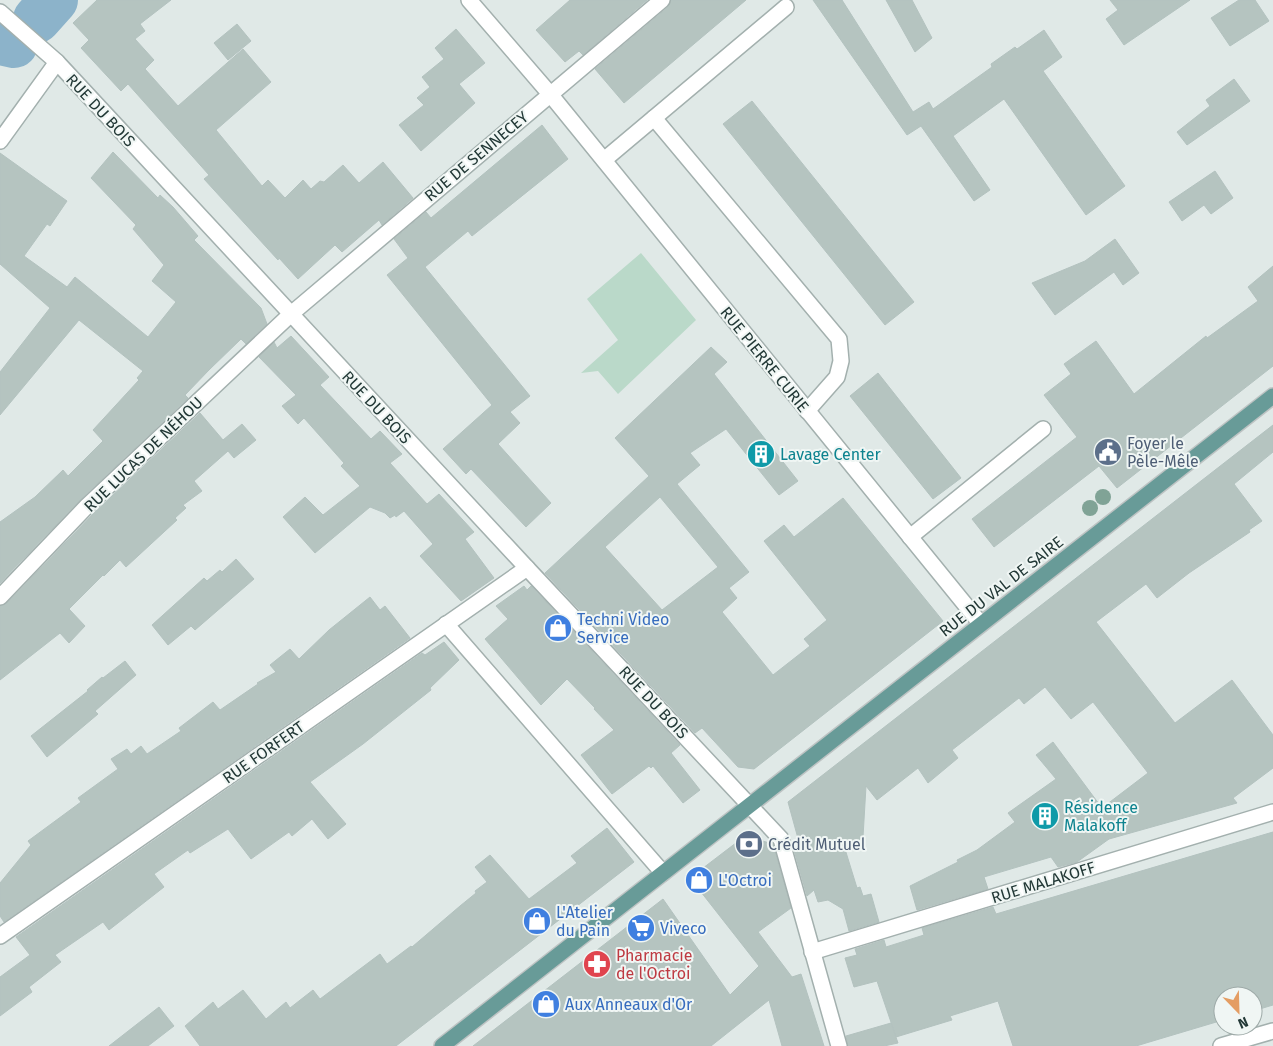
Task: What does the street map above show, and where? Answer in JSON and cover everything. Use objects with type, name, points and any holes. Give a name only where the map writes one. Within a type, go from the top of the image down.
[{"type":"main road","name":"RUE DU VAL DE SAIRE","points":[[442,1046],[1273,396]]},
{"type":"street","name":"RUE PIERRE CURIE","points":[[470,0],[550,94],[981,624]]},
{"type":"street","name":"RUE DE SENNECEY","points":[[291,314],[662,0]]},
{"type":"street","points":[[604,160],[786,7]]},
{"type":"street","name":"RUE DU BOIS","points":[[0,12],[57,62],[781,839],[839,1046]]},
{"type":"street","points":[[0,141],[57,62]]},
{"type":"street","points":[[654,118],[839,339],[841,361],[837,377],[807,411]]},
{"type":"street","name":"RUE LUCAS DE NÉHOU","points":[[0,597],[87,506],[291,314]]},
{"type":"street","points":[[910,536],[1043,429]]},
{"type":"street","name":"RUE FORFERT","points":[[0,936],[527,568]]},
{"type":"street","points":[[446,624],[663,873]]},
{"type":"street","name":"RUE MALAKOFF","points":[[812,952],[1273,812]]},
{"type":"street","points":[[1221,1046],[1273,1031]]},
{"type":"green space","points":[[641,253],[696,320],[618,394],[598,371],[581,373],[618,340],[587,299]]},
{"type":"building","points":[[97,0],[171,0],[140,24],[145,31],[135,39],[154,60],[145,69],[178,106],[243,49],[271,82],[216,130],[262,186],[268,180],[285,198],[303,180],[311,189],[320,181],[324,182],[343,165],[359,183],[383,162],[413,198],[382,225],[379,220],[342,252],[335,245],[298,279],[279,258],[278,260],[204,179],[209,175],[128,84],[121,91],[81,48],[89,40],[73,23]]},
{"type":"building","points":[[570,0],[647,0],[583,55],[579,51],[565,62],[536,30]]},
{"type":"building","points":[[671,0],[746,0],[624,103],[595,69],[668,7]]},
{"type":"building","points":[[813,0],[842,0],[913,112],[929,102],[933,109],[992,67],[991,64],[1044,30],[1062,57],[1043,71],[1125,186],[1086,215],[1004,99],[953,136],[990,190],[974,201],[921,126],[907,135]]},
{"type":"building","points":[[886,0],[912,0],[932,38],[915,52]]},
{"type":"building","points":[[1110,0],[1190,0],[1124,45],[1106,19],[1118,10]]},
{"type":"building","points":[[1239,0],[1255,0],[1269,21],[1230,46],[1211,18]]},
{"type":"building","points":[[237,24],[251,41],[228,60],[214,43]]},
{"type":"building","points":[[456,29],[485,63],[459,84],[475,103],[421,151],[399,125],[424,105],[417,98],[430,87],[422,77],[444,59],[435,48]]},
{"type":"building","points":[[1234,79],[1250,101],[1187,145],[1177,132],[1210,106],[1206,100]]},
{"type":"building","points":[[752,101],[914,302],[885,325],[723,124]]},
{"type":"building","points":[[542,125],[568,159],[472,236],[468,231],[425,267],[530,396],[510,412],[520,423],[498,444],[551,503],[526,527],[471,469],[466,474],[443,449],[492,405],[387,275],[408,258],[394,239],[426,212],[431,218]]},
{"type":"building","points":[[113,152],[158,198],[160,195],[173,207],[198,236],[194,240],[261,308],[267,324],[246,344],[241,339],[209,370],[185,395],[188,398],[81,499],[0,583],[0,522],[35,497],[63,470],[68,476],[103,441],[93,430],[139,380],[137,378],[143,371],[79,320],[0,415],[0,372],[50,308],[0,264],[0,153],[67,201],[50,226],[47,224],[24,256],[67,287],[75,277],[148,337],[176,302],[152,281],[164,265],[133,229],[136,225],[91,178]]},
{"type":"building","points":[[1215,171],[1233,198],[1211,214],[1204,205],[1182,221],[1169,202]]},
{"type":"building","points":[[1115,239],[1139,273],[1123,285],[1114,272],[1055,315],[1032,283],[1085,261]]},
{"type":"building","points":[[1273,266],[1273,366],[1117,488],[1099,466],[994,547],[972,519],[1077,437],[1044,395],[1071,374],[1064,364],[1096,341],[1134,394],[1206,336],[1207,338],[1258,301],[1248,287]]},
{"type":"building","points":[[291,336],[329,377],[320,385],[371,439],[380,431],[402,454],[390,463],[427,504],[439,494],[474,532],[465,539],[494,578],[461,601],[420,556],[433,544],[404,511],[396,517],[395,515],[390,518],[385,513],[370,507],[315,553],[283,517],[305,497],[323,515],[360,486],[341,466],[344,463],[304,418],[298,424],[282,406],[296,395],[259,357],[274,342],[277,348]]},
{"type":"building","points":[[711,347],[727,362],[714,374],[798,481],[779,495],[726,429],[690,453],[700,465],[677,484],[749,572],[729,588],[737,598],[722,612],[773,675],[810,646],[804,639],[827,620],[764,541],[784,525],[794,537],[843,498],[943,621],[754,769],[738,767],[702,728],[695,733],[545,573],[649,476],[615,438]],"holes":[[[660,497],[718,567],[662,610],[605,547]]]},
{"type":"building","points":[[878,373],[961,478],[933,499],[850,396]]},
{"type":"building","points":[[200,413],[223,440],[242,424],[256,440],[234,458],[228,451],[194,481],[202,491],[183,505],[186,508],[175,518],[177,520],[126,567],[120,560],[69,609],[85,626],[69,643],[60,633],[0,680],[0,606],[7,603],[94,513]]},
{"type":"building","points":[[1273,425],[1273,452],[1234,484],[1262,521],[1249,530],[1250,532],[1189,573],[1157,598],[1146,584],[1096,622],[1175,723],[1232,680],[1273,735],[1273,768],[1233,798],[1237,803],[1109,839],[1077,862],[1058,867],[1051,857],[984,877],[988,889],[917,910],[910,886],[958,862],[957,860],[977,850],[1015,822],[1008,813],[1056,779],[1036,755],[1053,742],[1102,808],[1148,773],[1093,702],[1071,719],[1045,687],[1024,704],[1019,698],[952,750],[958,758],[928,783],[918,768],[877,800],[866,786],[863,837],[845,849],[857,888],[860,887],[863,896],[871,894],[879,922],[849,931],[843,909],[828,900],[818,902],[814,890],[807,896],[794,850],[802,853],[788,802]]},
{"type":"building","points":[[236,559],[254,579],[195,630],[191,626],[168,645],[152,625],[204,578],[207,581],[220,570],[222,572]]},
{"type":"building","points":[[524,586],[527,590],[531,586],[680,745],[671,753],[700,790],[683,803],[653,766],[651,768],[649,766],[612,794],[581,755],[614,730],[567,679],[541,705],[485,639],[508,619],[496,606]]},
{"type":"building","points":[[370,597],[380,610],[385,606],[410,638],[4,922],[0,916],[0,883],[31,845],[28,841],[81,802],[78,798],[118,769],[111,759],[127,749],[131,754],[141,746],[147,754],[181,731],[179,728],[213,702],[220,710],[257,683],[276,672],[270,665],[290,649],[299,659],[329,630]]},
{"type":"building","points":[[444,642],[459,660],[430,688],[431,690],[363,744],[310,782],[346,824],[328,839],[312,819],[292,836],[289,832],[251,859],[228,829],[190,853],[188,850],[154,874],[164,887],[109,930],[103,922],[55,955],[61,962],[29,987],[32,992],[0,1016],[0,977],[30,955],[16,937],[422,653],[425,655]]},
{"type":"building","points":[[125,661],[136,675],[95,711],[98,714],[47,757],[31,736],[88,691],[102,677]]},
{"type":"building","points":[[607,828],[634,862],[396,1046],[200,1046],[185,1026],[213,1002],[218,1009],[243,990],[266,1019],[286,1002],[290,1008],[313,990],[320,999],[380,954],[387,964],[412,947],[476,893],[475,891],[487,882],[475,867],[490,855],[529,899],[577,863],[571,856]]},
{"type":"building","points":[[1273,832],[1273,1005],[1263,1008],[1263,986],[1213,986],[1213,1023],[1136,1046],[1013,1046],[998,1001],[950,1016],[952,1020],[896,1037],[877,981],[854,987],[845,958],[857,955],[855,949],[884,940],[886,947],[924,935],[922,928],[993,907],[996,914]]},
{"type":"building","points":[[745,836],[773,844],[791,908],[758,932],[792,977],[801,974],[824,1046],[782,1046],[769,1000],[711,1046],[473,1046],[663,899],[730,995],[759,966],[690,878]]},
{"type":"building","points":[[159,1007],[174,1026],[148,1046],[109,1046]]},
{"type":"building","points":[[891,1023],[898,1043],[884,1046],[848,1046],[846,1036]]},
{"type":"waterway","points":[[37,19],[54,0]]},
{"type":"waterway","points":[[0,41],[14,44]]},
{"type":"place","name":"Foyer le Pèle-Mêle","points":[[1108,452]]},
{"type":"place","name":"Lavage Center","points":[[761,454]]},
{"type":"place","name":"Techni Video Service","points":[[558,628]]},
{"type":"place","name":"Résidence Malakoff","points":[[1045,816]]},
{"type":"place","name":"Crédit Mutuel","points":[[749,844]]},
{"type":"place","name":"L'Octroi","points":[[699,880]]},
{"type":"place","name":"L'Atelier du Pain","points":[[537,921]]},
{"type":"place","name":"Viveco","points":[[641,928]]},
{"type":"place","name":"Pharmacie de l'Octroi","points":[[597,964]]},
{"type":"place","name":"Aux Anneaux d'Or","points":[[546,1004]]}]
